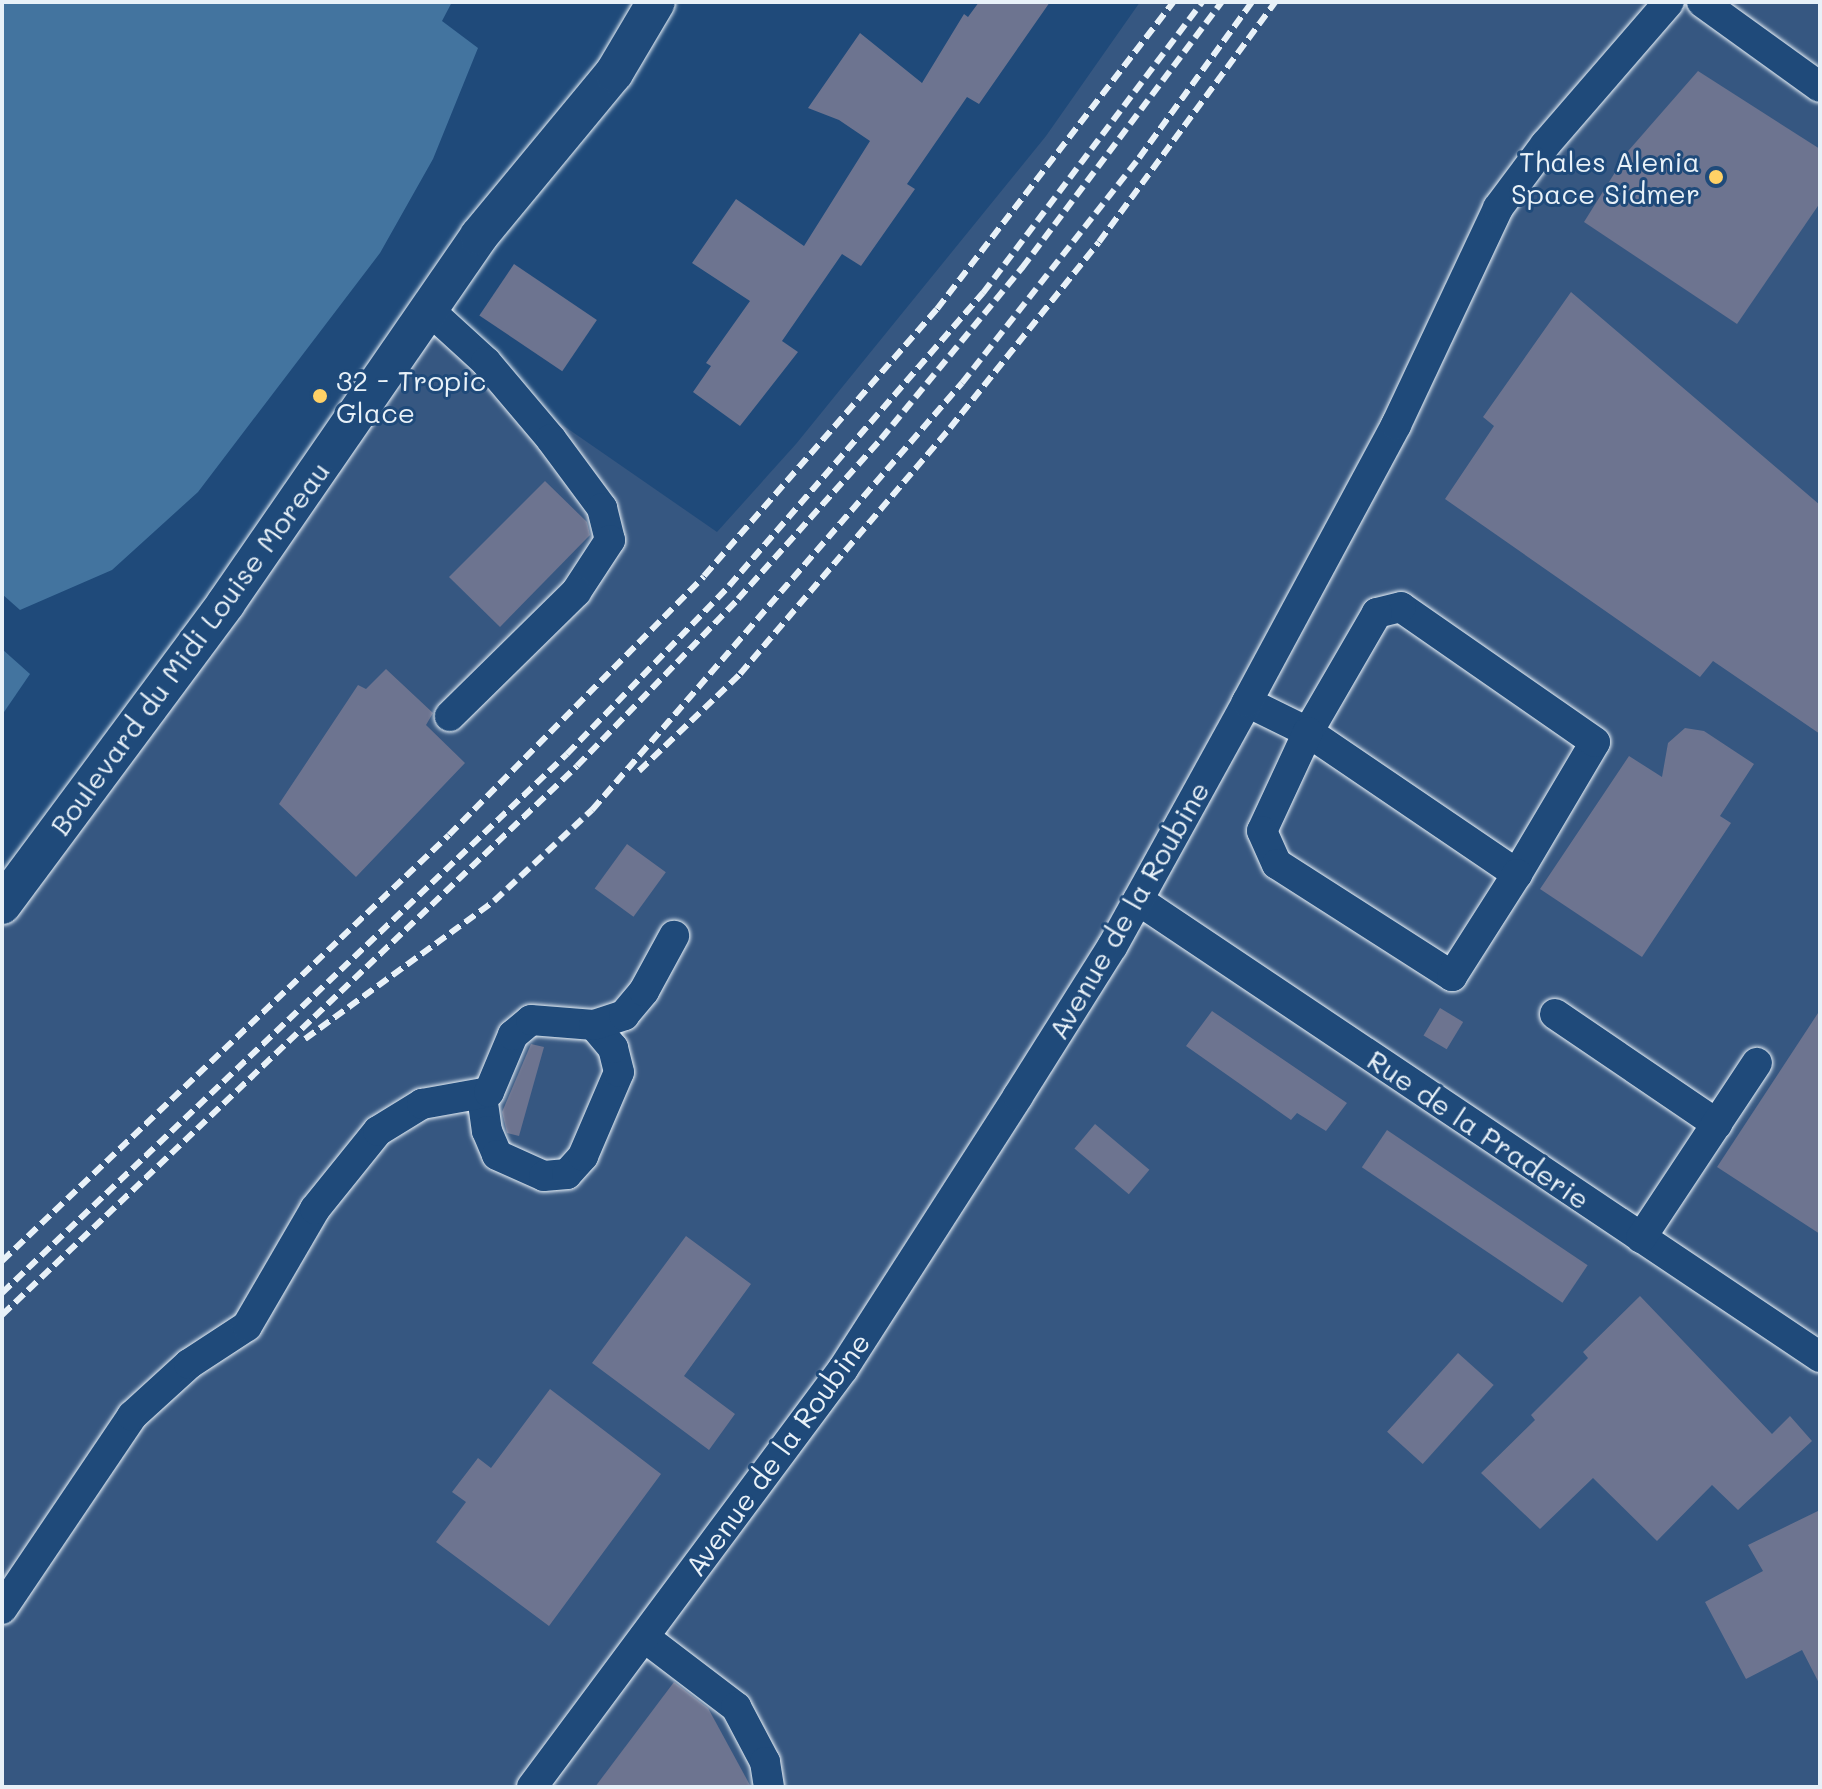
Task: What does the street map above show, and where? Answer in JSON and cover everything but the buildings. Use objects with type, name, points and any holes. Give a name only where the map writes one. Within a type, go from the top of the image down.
[{"type":"main road","name":"Boulevard du Midi Louise Moreau","points":[[2,905],[198,642],[428,309],[536,164],[583,116],[656,2]]},
{"type":"street","name":"Avenue de la Roubine","points":[[532,1787],[843,1369],[1138,900],[1396,425],[1498,208],[1545,145],[1669,2]]},
{"type":"street","points":[[1702,2],[1820,87]]},
{"type":"street","points":[[428,309],[486,362],[551,439],[602,508],[610,540],[576,592],[450,716]]},
{"type":"street","points":[[1401,607],[1595,742],[1452,976],[1277,864],[1262,831],[1308,732],[1377,613],[1401,607]]},
{"type":"street","points":[[1247,702],[1308,732],[1517,874]]},
{"type":"street","name":"Rue de la Praderie","points":[[1138,900],[1820,1357]]},
{"type":"street","points":[[2,1609],[132,1416],[189,1364],[247,1326],[315,1209],[378,1131],[422,1104],[482,1096],[497,1082],[520,1027],[545,1018],[594,1025],[610,1022],[635,1005],[674,936]]},
{"type":"street","points":[[1555,1014],[1717,1124]]},
{"type":"street","points":[[482,1096],[487,1131],[497,1155],[544,1176],[567,1174],[583,1156],[619,1072],[613,1048],[594,1025]]},
{"type":"street","points":[[1641,1238],[1757,1063]]},
{"type":"street","points":[[644,1637],[736,1707],[765,1762],[769,1787]]},
{"type":"shaded area","points":[[2,2],[452,2],[442,21],[478,48],[433,159],[380,253],[198,492],[112,570],[20,610],[2,594]]},
{"type":"shaded area","points":[[1140,2],[1820,2],[1820,1787],[2,1787],[2,916],[444,309],[548,415],[717,532],[796,444],[1046,136]]},
{"type":"shaded area","points":[[2,649],[30,674],[2,715]]},
{"type":"railway","points":[[2,1261],[449,835],[704,576],[937,309],[1173,2]]},
{"type":"railway","points":[[2,1293],[567,754],[729,586],[983,293],[1202,2]]},
{"type":"railway","points":[[2,1315],[577,766],[738,599],[881,439],[1022,268],[1222,2]]},
{"type":"railway","points":[[305,1039],[494,901],[592,810],[962,383],[1139,158],[1252,2]]},
{"type":"railway","points":[[639,771],[740,674],[950,428],[1099,242],[1275,2]]},
{"type":"place","name":"Thales Alenia Space Sidmer","points":[[1716,177]]},
{"type":"place","name":"32 - Tropic Glace","points":[[320,396]]}]
